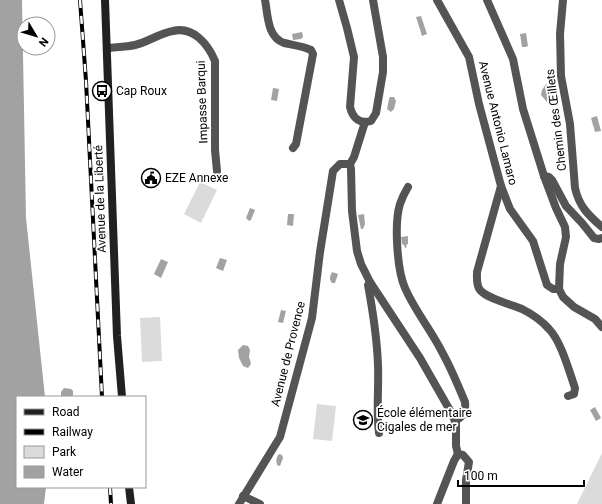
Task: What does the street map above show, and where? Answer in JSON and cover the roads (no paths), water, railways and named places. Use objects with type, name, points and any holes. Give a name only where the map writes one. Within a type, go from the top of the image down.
[{"type":"main road","name":"Avenue de la Liberté","points":[[105,0],[117,336],[122,396]]},
{"type":"main road","points":[[129,488],[131,504]]},
{"type":"street","points":[[265,0],[272,33],[275,38],[283,42],[311,50],[313,54],[296,144],[293,148]]},
{"type":"street","points":[[339,0],[354,57],[350,107],[352,114],[357,120],[365,122],[371,121],[376,113],[383,72],[383,57],[373,0]]},
{"type":"street","name":"Avenue Antonio Lamaro","points":[[438,0],[469,57],[479,104],[501,186],[510,209],[534,241],[547,285],[553,289],[559,289]]},
{"type":"street","points":[[487,0],[513,58],[523,109],[544,176],[565,227],[566,237],[560,264],[559,289],[563,297],[574,307],[595,319],[602,327]]},
{"type":"street","name":"Chemin des Œillets","points":[[562,0],[560,34],[561,76],[570,124],[575,188],[577,198],[581,206],[602,227]]},
{"type":"street","name":"Impasse Barqui","points":[[107,48],[135,45],[177,30],[195,35],[205,42],[215,61],[215,150],[217,171]]},
{"type":"street","points":[[365,122],[354,158],[350,164],[352,211],[357,251],[361,264],[370,282],[420,358],[456,423],[456,446],[458,454],[437,504]]},
{"type":"street","name":"Avenue de Provence","points":[[239,504],[247,498],[280,437],[312,318],[333,171],[340,164],[350,164]]},
{"type":"street","name":"Chemin des Œillets","points":[[544,176],[549,177],[552,180],[566,206],[594,238],[602,238]]},
{"type":"street","points":[[501,186],[477,272],[476,281],[479,289],[489,296],[523,310],[540,320],[550,330],[556,339],[576,388],[574,394],[568,396]]},
{"type":"street","points":[[408,187],[400,204],[398,221],[398,256],[401,275],[411,300],[442,351],[465,402],[466,409],[464,415],[456,423]]},
{"type":"street","points":[[370,282],[368,285],[375,322],[378,365],[377,417],[379,433]]},
{"type":"street","points":[[458,454],[464,455],[468,462],[466,504]]},
{"type":"street","points":[[247,498],[260,504]]},
{"type":"water","points":[[0,0],[22,0],[22,16],[16,16],[16,56],[23,56],[26,218],[45,396],[16,396],[16,488],[46,488],[44,504],[0,504]]},
{"type":"water","points":[[421,16],[427,34],[422,36],[416,17]]},
{"type":"water","points":[[302,32],[303,37],[301,39],[293,40],[292,34]]},
{"type":"water","points":[[526,33],[528,46],[522,47],[520,34]]},
{"type":"water","points":[[546,84],[548,86],[547,102],[541,95]]},
{"type":"water","points":[[273,88],[279,89],[277,101],[271,100]]},
{"type":"water","points":[[390,97],[394,97],[396,101],[394,109],[391,112],[387,109]]},
{"type":"water","points":[[597,116],[601,131],[595,132],[591,118]]},
{"type":"water","points":[[250,208],[255,210],[251,220],[249,221],[246,218]]},
{"type":"water","points":[[288,214],[294,214],[293,226],[287,225]]},
{"type":"water","points":[[364,214],[365,224],[363,229],[361,229],[358,215]]},
{"type":"water","points":[[408,236],[408,244],[405,248],[402,244],[401,237]]},
{"type":"water","points":[[220,258],[227,260],[223,271],[216,268]]},
{"type":"water","points":[[161,259],[168,262],[161,278],[154,274]]},
{"type":"water","points":[[332,272],[338,274],[335,283],[332,283],[330,280]]},
{"type":"water","points":[[281,310],[286,311],[283,323],[278,322]]},
{"type":"water","points":[[243,345],[248,346],[250,350],[249,357],[251,364],[248,368],[243,366],[239,358],[238,350]]},
{"type":"water","points":[[64,388],[71,389],[73,391],[73,395],[61,396],[61,392]]},
{"type":"water","points":[[595,407],[601,418],[596,421],[590,410]]},
{"type":"water","points":[[279,454],[282,455],[283,458],[280,466],[277,465],[276,462]]},
{"type":"railway","points":[[80,0],[86,81],[102,396]]},
{"type":"railway","points":[[110,488],[111,504]]},
{"type":"place","name":"Cap Roux","points":[[102,91]]},
{"type":"place","name":"EZE Annexe","points":[[151,178]]},
{"type":"place","name":"École élémentaire Cigales de mer","points":[[363,420]]}]
